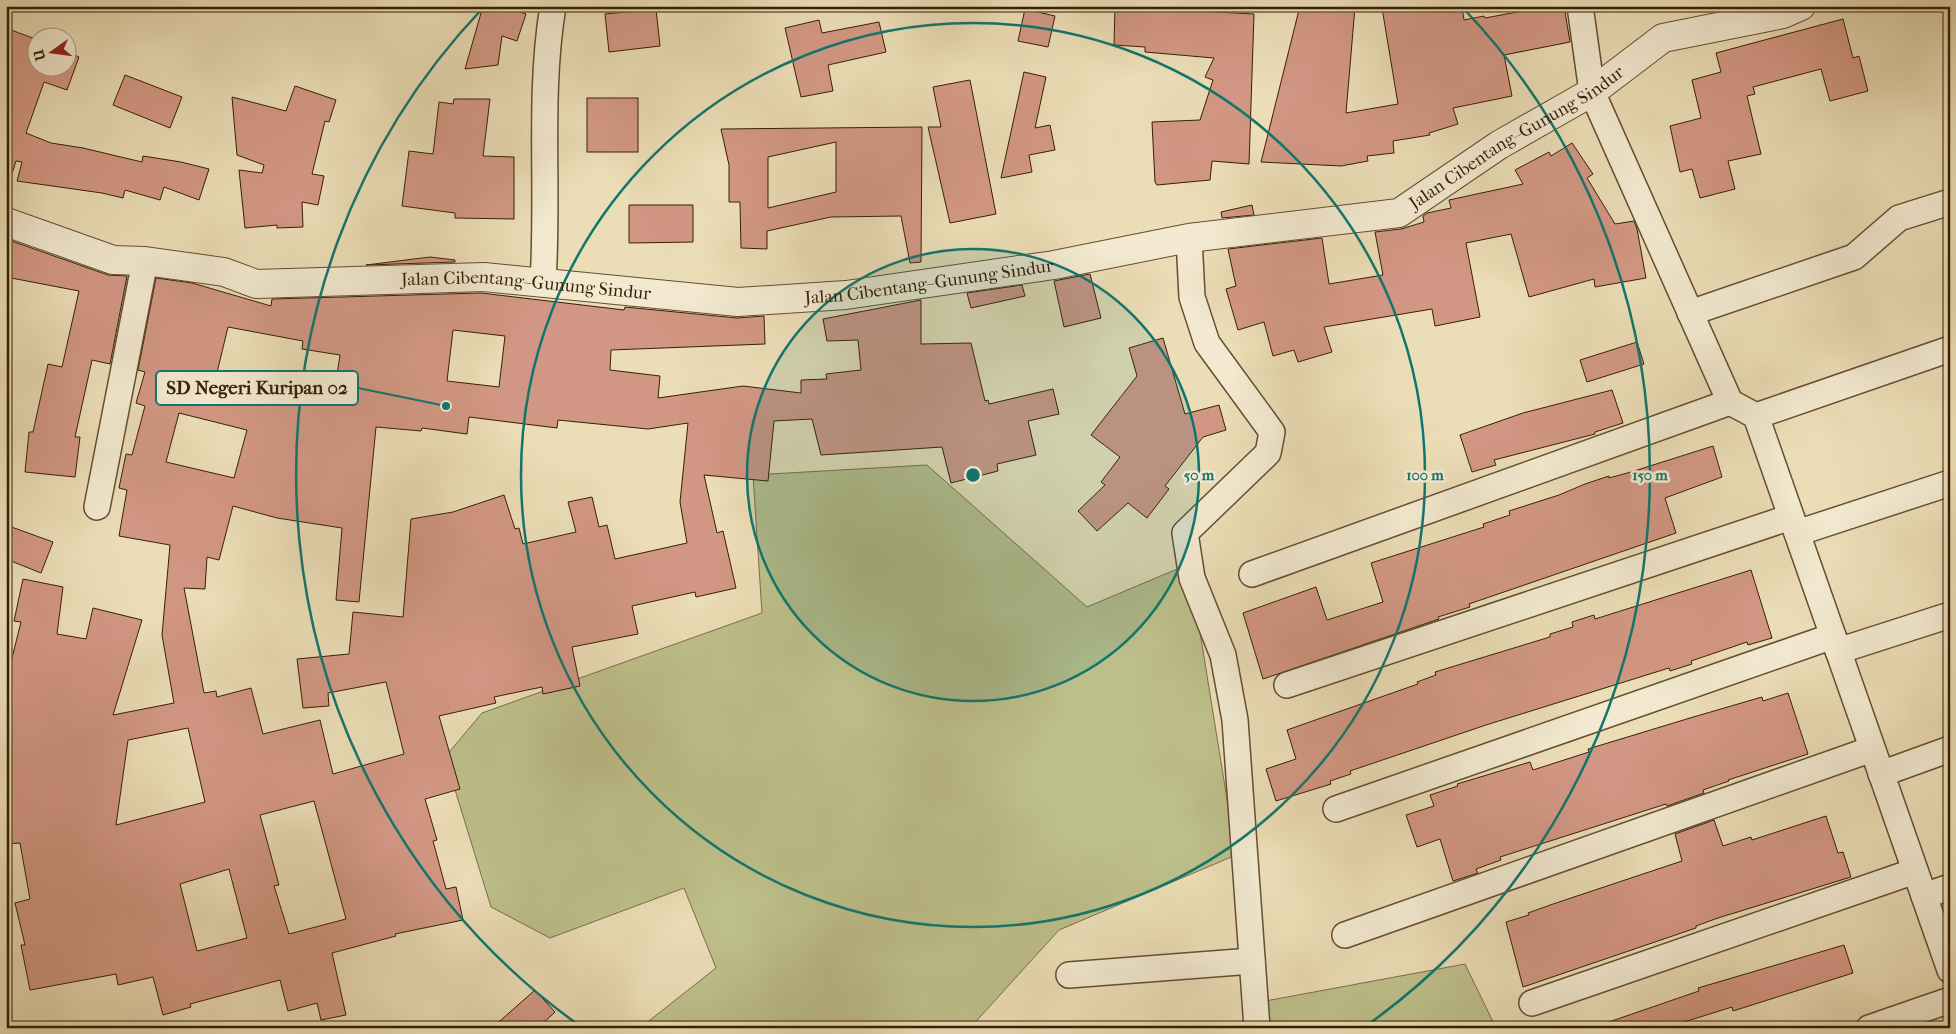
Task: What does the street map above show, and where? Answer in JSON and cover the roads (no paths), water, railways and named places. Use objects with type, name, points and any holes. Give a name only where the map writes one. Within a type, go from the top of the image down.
[{"type":"street","points":[[544,281],[546,240],[546,46],[554,6]]},
{"type":"street","points":[[1580,6],[1592,92],[1730,402],[1756,416],[1950,970]]},
{"type":"street","name":"Jalan Cibentang–Gunung Sindur","points":[[6,222],[113,260],[145,260],[224,272],[256,284],[484,277],[544,281],[738,302],[846,295],[1054,265],[1189,238],[1399,213],[1499,145],[1592,92],[1663,38],[1783,14],[1801,6]]},
{"type":"street","points":[[1690,314],[1854,257],[1899,218],[1950,202]]},
{"type":"street","points":[[1189,238],[1192,297],[1207,343],[1272,432],[1268,453],[1185,533],[1192,578],[1223,655],[1235,720],[1256,1028]]},
{"type":"street","points":[[97,507],[145,260]]},
{"type":"street","points":[[1756,416],[1950,349]]},
{"type":"street","points":[[1252,574],[1730,402]]},
{"type":"street","points":[[1287,685],[1794,525],[1950,483]]},
{"type":"street","points":[[1336,809],[1836,644],[1950,615]]},
{"type":"street","points":[[1345,935],[1872,749]]},
{"type":"street","points":[[1881,774],[1950,749]]},
{"type":"street","points":[[1532,1003],[1915,871]]},
{"type":"street","points":[[1924,896],[1950,887]]},
{"type":"street","points":[[1069,975],[1252,961]]},
{"type":"street","points":[[1869,1028],[1950,1000]]},
{"type":"place","name":"SD Negeri Kuripan 02","points":[[446,406]]}]
